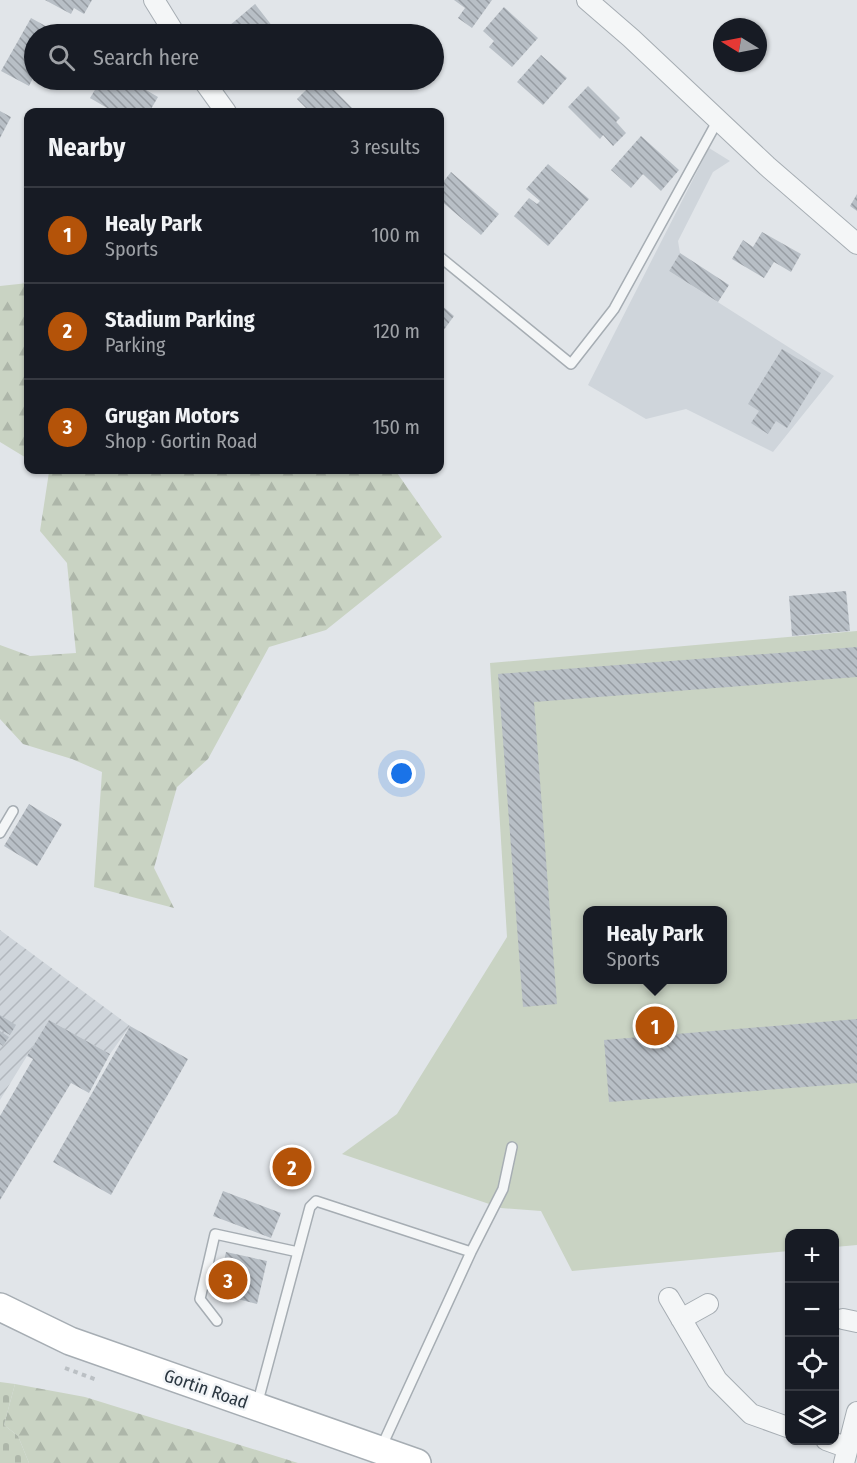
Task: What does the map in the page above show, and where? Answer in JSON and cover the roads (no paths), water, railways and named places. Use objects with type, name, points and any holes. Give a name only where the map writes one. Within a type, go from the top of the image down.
[{"type":"main road","name":"Gortin Road","points":[[0,1307],[70,1341],[409,1462]]},
{"type":"street","points":[[154,0],[169,24]]},
{"type":"street","points":[[587,0],[767,166],[857,244]]},
{"type":"street","points":[[210,90],[222,108]]},
{"type":"street","points":[[669,1298],[717,1380],[752,1414],[785,1426]]},
{"type":"street","points":[[681,1319],[708,1304]]},
{"type":"street","points":[[832,1445],[846,1456],[857,1412]]},
{"type":"lane","points":[[444,260],[571,364],[614,309],[718,120]]},
{"type":"lane","points":[[0,833],[13,811]]},
{"type":"lane","points":[[380,1450],[471,1252],[503,1189],[512,1147]]},
{"type":"lane","points":[[256,1407],[310,1207],[316,1201],[471,1252]]},
{"type":"lane","points":[[216,1321],[200,1299],[215,1234],[298,1252]]},
{"type":"place","name":"Healy Park","points":[[655,1026]]},
{"type":"place","name":"Stadium Parking","points":[[292,1167]]},
{"type":"place","name":"Grugan Motors","points":[[228,1280]]}]
